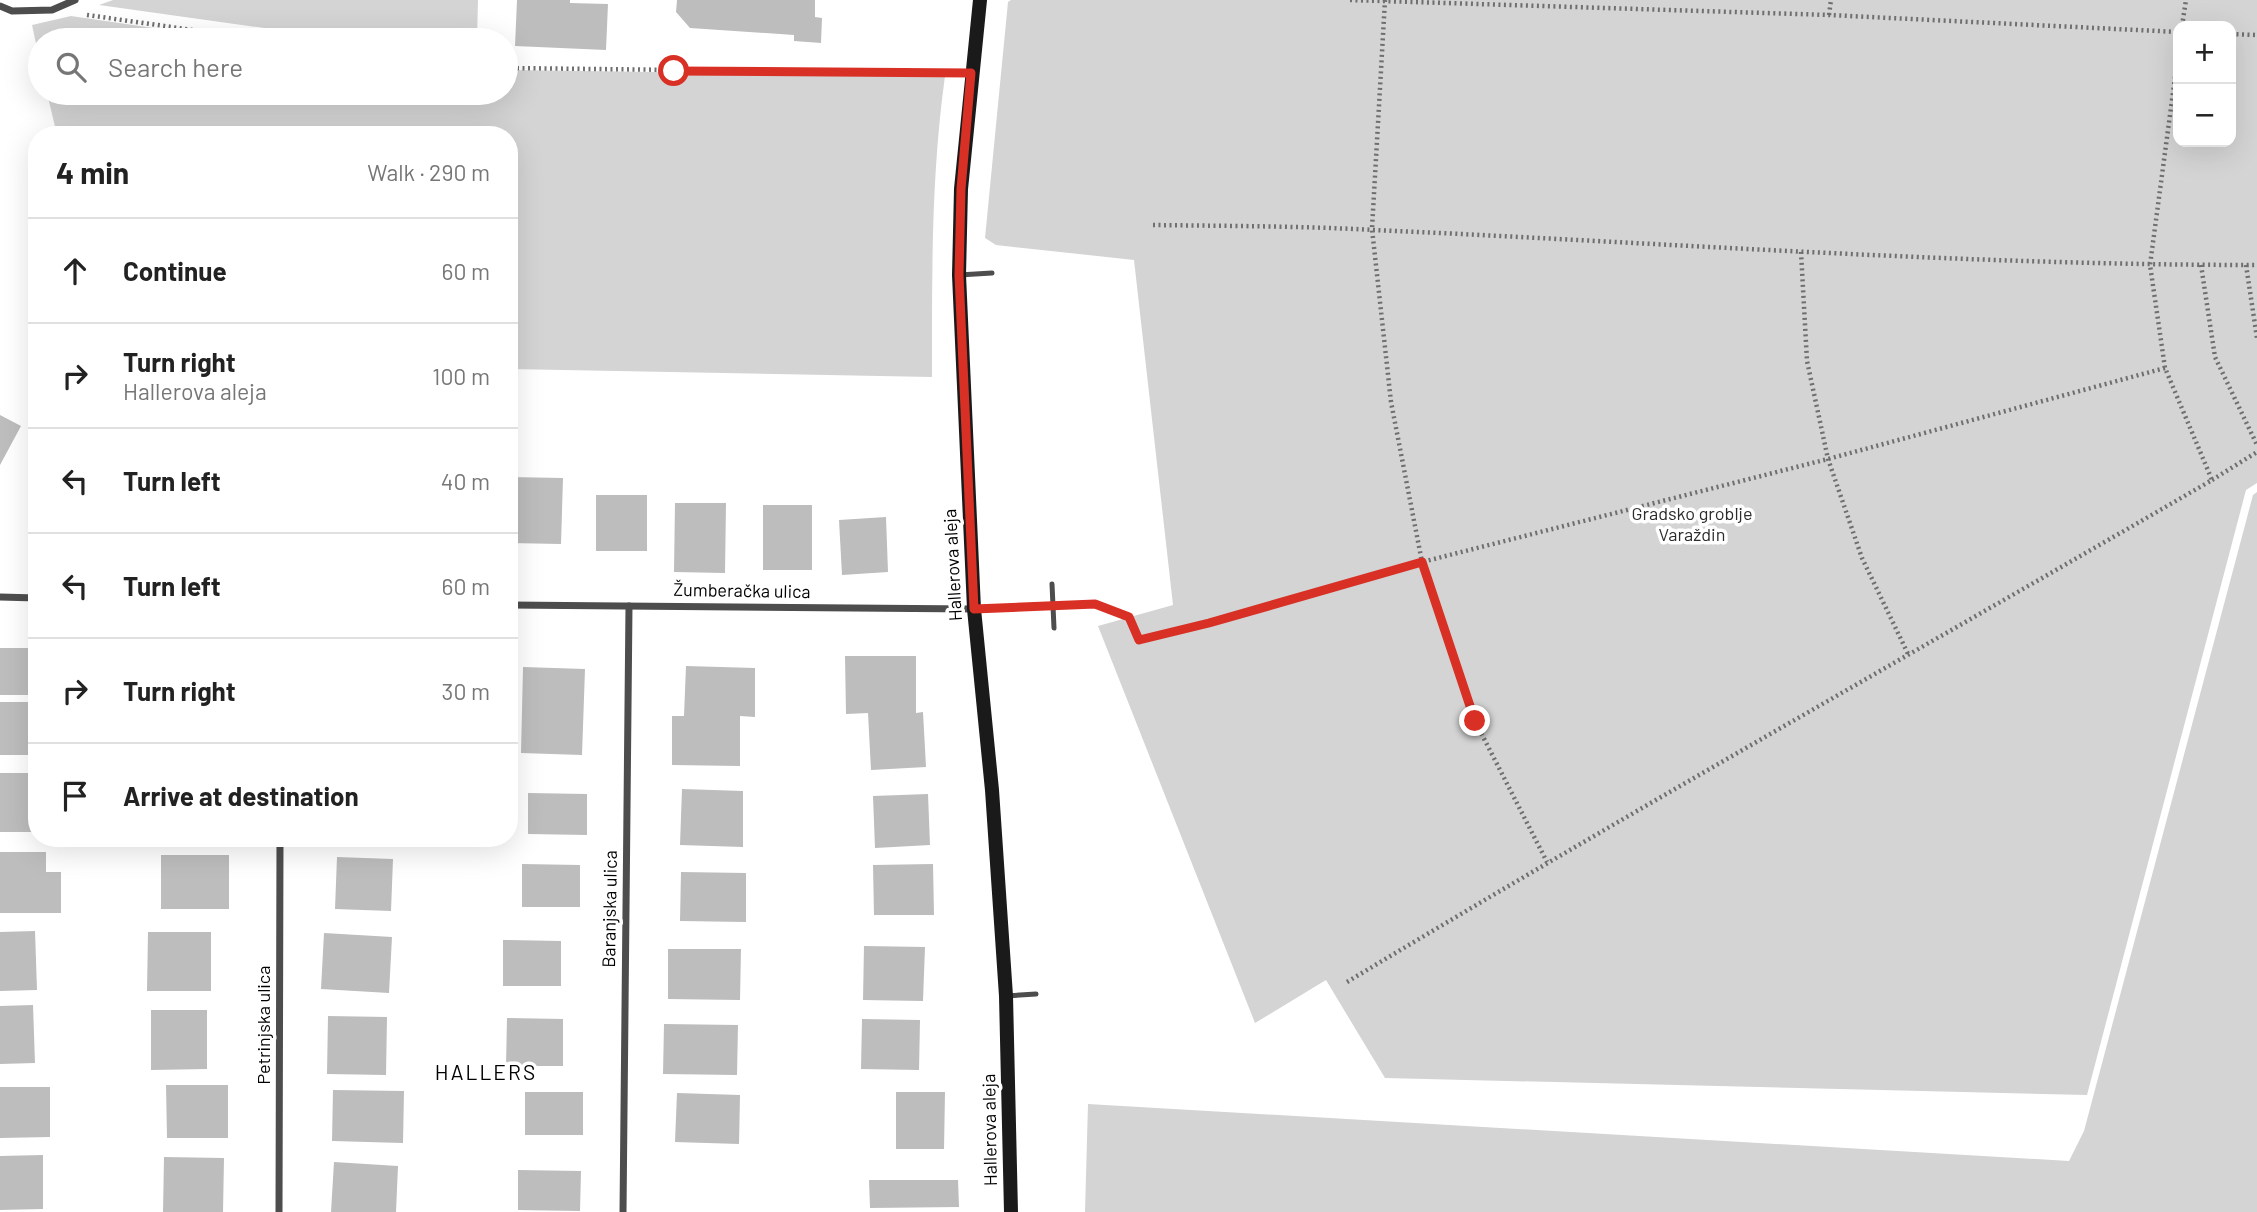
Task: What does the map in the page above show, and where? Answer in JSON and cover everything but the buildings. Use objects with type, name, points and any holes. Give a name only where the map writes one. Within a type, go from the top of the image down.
[{"type":"main road","name":"Hallerova aleja","points":[[980,0],[961,189],[959,275],[974,609],[992,790],[1006,996],[1011,1212]]},
{"type":"street","points":[[0,6],[12,11],[52,10],[75,0]]},
{"type":"street","points":[[0,597],[28,598]]},
{"type":"street","name":"Žumberačka ulica","points":[[518,605],[974,609]]},
{"type":"street","name":"Baranjska ulica","points":[[623,1212],[629,606]]},
{"type":"street","name":"Petrinjska ulica","points":[[279,1212],[280,847]]},
{"type":"lane","points":[[959,275],[992,273]]},
{"type":"lane","points":[[1052,584],[1054,628]]},
{"type":"lane","points":[[974,609],[1053,606]]},
{"type":"lane","points":[[1006,996],[1036,994]]},
{"type":"path","points":[[1350,0],[1829,15],[2173,32]]},
{"type":"path","points":[[1829,15],[1831,0]]},
{"type":"path","points":[[2183,21],[2186,0]]},
{"type":"path","points":[[1385,1],[1372,229],[1391,402],[1422,562],[1475,721],[1547,862]]},
{"type":"path","points":[[52,10],[178,28]]},
{"type":"path","points":[[2236,34],[2257,35]]},
{"type":"path","points":[[518,68],[971,73]]},
{"type":"path","points":[[2174,84],[2150,265],[2165,368],[2211,480]]},
{"type":"path","points":[[1153,225],[1372,229],[1801,252],[2150,265],[2257,265]]},
{"type":"path","points":[[1801,252],[1807,362],[1828,459],[1862,558],[1909,656]]},
{"type":"path","points":[[2201,265],[2215,357],[2257,445]]},
{"type":"path","points":[[2246,265],[2257,338]]},
{"type":"path","points":[[1053,606],[1095,604],[1129,617],[1139,640],[1209,623],[1422,562],[1828,459],[2165,368]]},
{"type":"path","points":[[1347,982],[1547,862],[1909,656],[2257,452]]},
{"type":"green space","points":[[113,0],[478,0],[477,28],[264,28],[99,5]]},
{"type":"green space","name":"Gradsko groblje Varaždin","points":[[1011,0],[2257,0],[2257,483],[2246,490],[2087,1095],[1385,1078],[1326,980],[1255,1023],[1098,626],[1173,605],[1134,260],[996,245],[985,238],[1008,2]]},
{"type":"green space","points":[[71,16],[154,28],[33,28],[32,25]]},
{"type":"green space","points":[[518,70],[945,76],[935,189],[932,377],[518,369],[518,126],[55,126],[50,105],[518,105]]},
{"type":"green space","points":[[2257,492],[2257,1212],[1085,1212],[1088,1104],[2069,1161],[2084,1131],[2253,495]]},
{"type":"district","name":"HALLERS","points":[[486,1073]]},
{"type":"route","points":[[674,71],[971,73],[961,189],[959,275],[974,609],[1095,604],[1129,617],[1139,640],[1209,623],[1422,562],[1475,721]]}]
